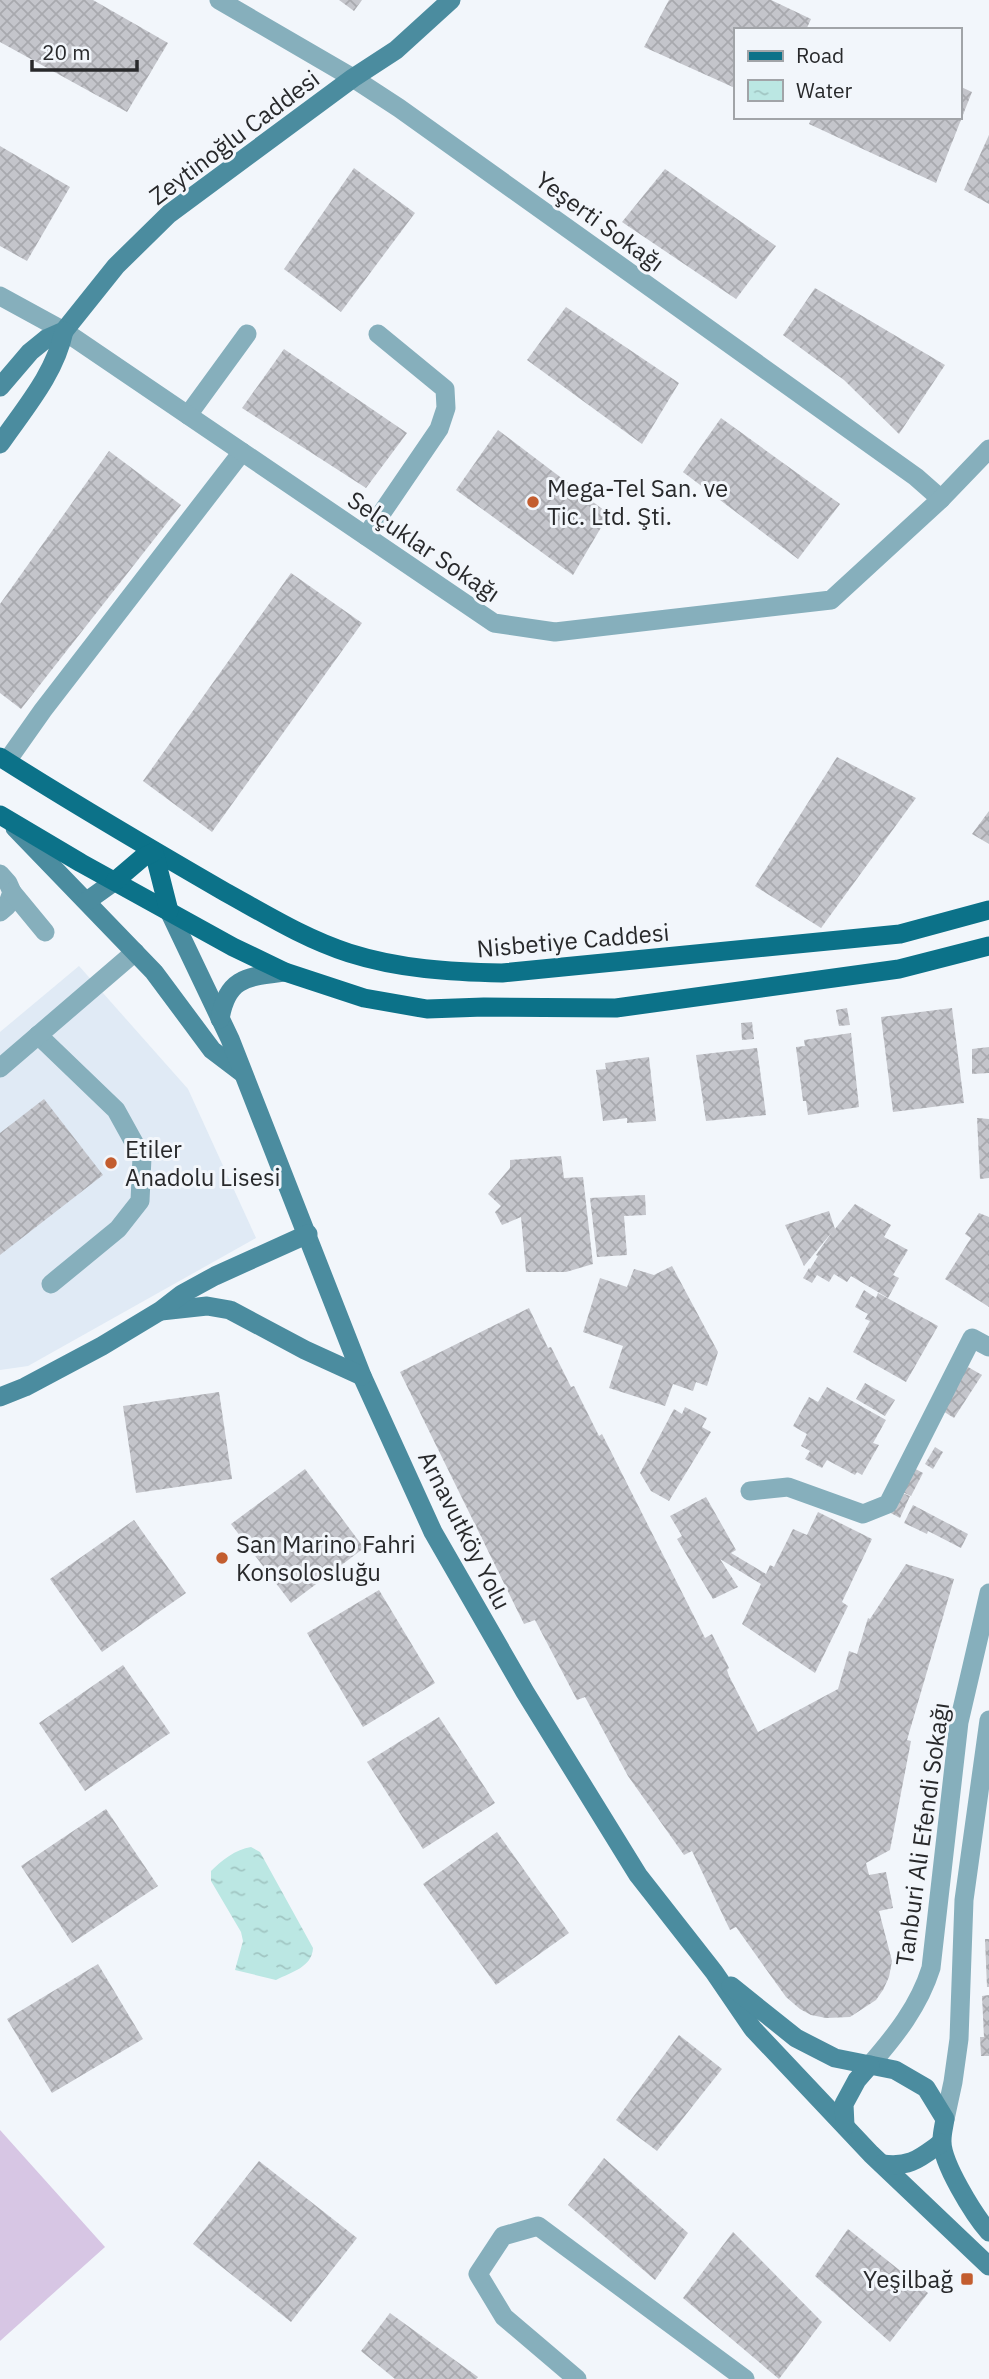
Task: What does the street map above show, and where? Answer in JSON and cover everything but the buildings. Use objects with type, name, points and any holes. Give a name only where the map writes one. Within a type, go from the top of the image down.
[{"type":"main road","name":"Zeytinoğlu Caddesi","points":[[64,331],[116,266],[169,214],[354,78],[396,51],[450,0]]},
{"type":"main road","points":[[0,387],[30,352],[64,331]]},
{"type":"main road","points":[[0,444],[48,373],[61,346],[64,331]]},
{"type":"main road","name":"Nisbetiye Caddesi","points":[[3,759],[154,852],[284,925],[349,953],[394,964],[449,972],[502,973],[900,934],[989,910]]},
{"type":"main road","points":[[4,818],[233,947],[285,972],[364,998],[427,1009],[617,1008],[899,969],[987,946]]},
{"type":"main road","points":[[4,818],[87,901],[170,991],[212,1050],[242,1073]]},
{"type":"main road","points":[[87,901],[142,858],[154,852],[169,911]]},
{"type":"main road","name":"Arnavutköy Yolu","points":[[169,911],[230,1039],[362,1376],[433,1532],[525,1692],[638,1875],[714,1972]]},
{"type":"main road","points":[[220,1019],[223,1001],[231,987],[242,981],[285,972]]},
{"type":"main road","points":[[2,1400],[102,1346],[215,1276],[308,1234]]},
{"type":"main road","points":[[160,1311],[207,1306],[230,1310],[305,1350],[362,1376]]},
{"type":"main road","points":[[714,1972],[796,2038],[835,2059],[895,2070],[926,2088],[945,2119],[941,2143],[954,2176],[979,2220],[989,2232]]},
{"type":"main road","points":[[714,1972],[753,2029],[934,2217],[989,2266]]},
{"type":"main road","points":[[845,2126],[844,2104],[870,2065]]},
{"type":"main road","points":[[882,2164],[899,2167],[916,2161],[941,2143]]},
{"type":"street","name":"Yeşerti Sokağı","points":[[219,0],[354,78],[411,116],[894,461],[941,499]]},
{"type":"street","name":"Selçuklar Sokağı","points":[[0,296],[64,331],[494,623],[555,632],[831,600],[941,499],[989,449]]},
{"type":"street","points":[[187,415],[247,334]]},
{"type":"street","points":[[366,536],[439,429],[446,408],[445,389],[378,334]]},
{"type":"street","points":[[3,759],[242,452]]},
{"type":"street","points":[[0,874],[46,933]]},
{"type":"street","points":[[0,912],[7,906],[12,892]]},
{"type":"street","points":[[0,1068],[135,952]]},
{"type":"street","points":[[38,1035],[116,1110],[142,1157],[140,1201],[118,1229],[51,1284]]},
{"type":"street","points":[[750,1491],[788,1487],[863,1514],[888,1504],[972,1338],[989,1347]]},
{"type":"street","name":"Tanburi Ali Efendi Sokağı","points":[[870,2065],[901,2029],[924,1991],[931,1968],[959,1723],[989,1593]]},
{"type":"street","name":"Tanburi Ali Efendi Sokağı","points":[[945,2119],[958,2039],[964,1956],[964,1900],[989,1720]]},
{"type":"street","points":[[577,2379],[503,2317],[478,2274],[503,2236],[538,2227],[746,2379]]},
{"type":"shaded area","name":"Etiler Anadolu Lisesi","points":[[79,966],[188,1089],[256,1238],[28,1366],[0,1370],[0,1032]]},
{"type":"shaded area","points":[[0,2130],[105,2247],[0,2341]]},
{"type":"water","points":[[251,1847],[260,1852],[313,1948],[312,1955],[305,1964],[276,1980],[235,1970],[243,1941],[241,1932],[211,1881],[211,1871],[219,1863],[234,1853]]},
{"type":"place","name":"Mega-Tel San. ve Tic. Ltd. Şti.","points":[[533,502]]},
{"type":"place","name":"Etiler Anadolu Lisesi","points":[[111,1163]]},
{"type":"place","name":"San Marino Fahri Konsolosluğu","points":[[222,1558]]},
{"type":"place","name":"Yeşilbağ","points":[[967,2279]]}]
